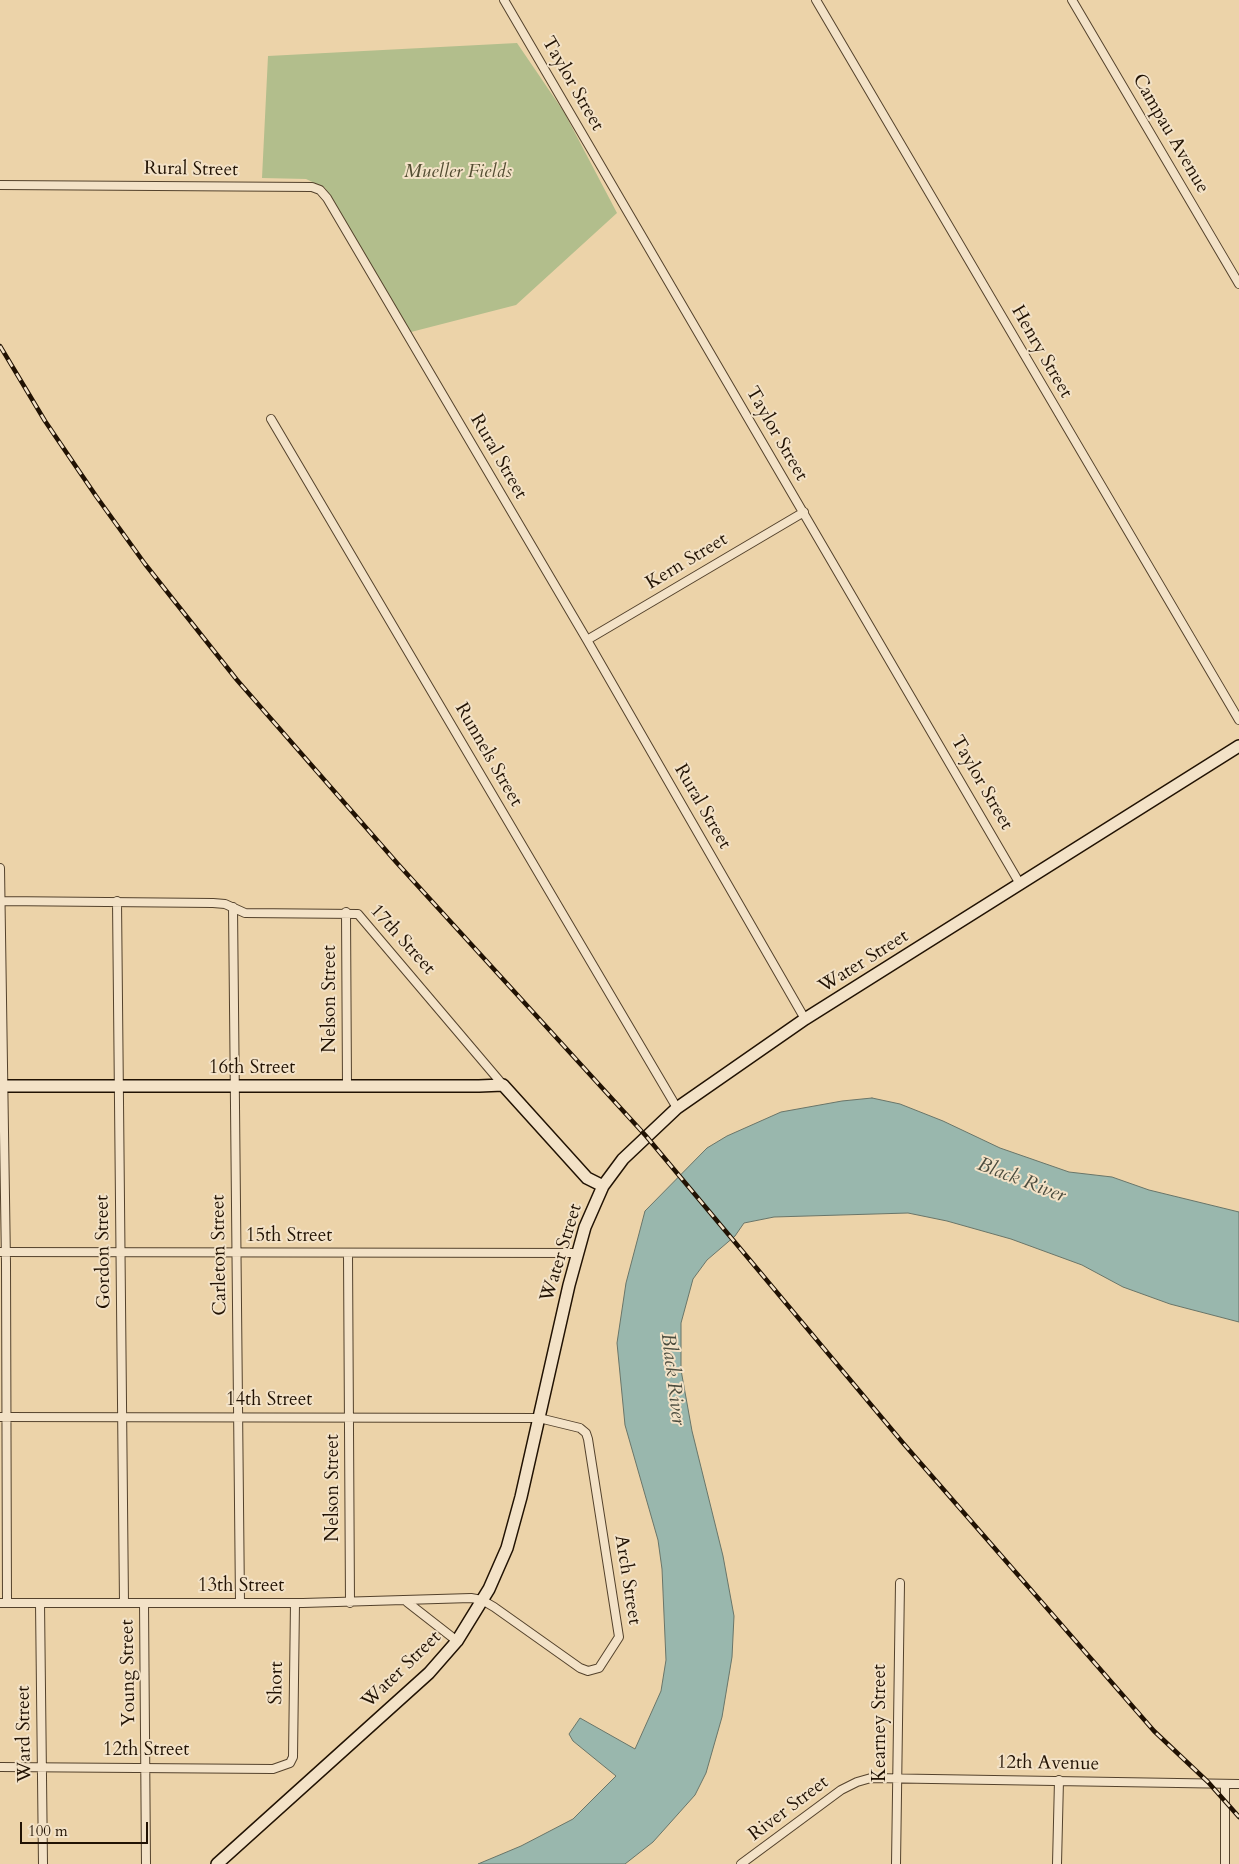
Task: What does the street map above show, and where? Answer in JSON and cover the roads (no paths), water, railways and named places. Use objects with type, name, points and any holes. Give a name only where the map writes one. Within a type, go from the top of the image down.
[{"type":"street","name":"Taylor Street","points":[[504,0],[1020,884]]},
{"type":"street","name":"Henry Street","points":[[816,0],[1239,720]]},
{"type":"street","name":"Campau Avenue","points":[[1072,0],[1239,284]]},
{"type":"street","name":"Rural Street","points":[[0,185],[312,187],[320,190],[327,198],[587,640],[805,1020]]},
{"type":"street","name":"Runnels Street","points":[[271,419],[677,1108]]},
{"type":"street","name":"Kern Street","points":[[587,640],[804,512]]},
{"type":"street","name":"Water Street","points":[[217,1864],[429,1673],[457,1641],[482,1600],[507,1548],[584,1227],[603,1186],[623,1160],[677,1108],[805,1020],[1239,746]]},
{"type":"street","points":[[0,868],[4,1603]]},
{"type":"street","name":"17th Street","points":[[1,901],[213,902],[233,907],[245,913],[346,912],[358,914],[503,1084],[587,1178],[603,1186]]},
{"type":"street","name":"Gordon Street","points":[[117,901],[124,1602]]},
{"type":"street","name":"Carleton Street","points":[[233,907],[240,1603]]},
{"type":"street","name":"Nelson Street","points":[[346,912],[348,1086]]},
{"type":"street","name":"16th Street","points":[[2,1086],[235,1087],[503,1084]]},
{"type":"street","name":"15th Street","points":[[3,1252],[348,1254],[577,1252]]},
{"type":"street","name":"Nelson Street","points":[[348,1254],[350,1602]]},
{"type":"street","name":"14th Street","points":[[3,1416],[539,1418]]},
{"type":"street","name":"Arch Street","points":[[482,1600],[584,1671],[594,1671],[599,1668],[618,1641],[619,1632],[586,1432],[580,1428],[539,1418]]},
{"type":"street","name":"Kearney Street","points":[[896,1864],[900,1583]]},
{"type":"street","name":"13th Street","points":[[4,1603],[407,1602],[471,1598],[482,1600]]},
{"type":"street","points":[[407,1602],[457,1641]]},
{"type":"street","name":"Young Street","points":[[144,1603],[146,1864]]},
{"type":"street","name":"Short","points":[[290,1763],[293,1757],[295,1603]]},
{"type":"street","name":"Ward Street","points":[[40,1604],[42,1864]]},
{"type":"street","name":"12th Street","points":[[0,1767],[272,1769],[290,1763]]},
{"type":"street","name":"12th Avenue","points":[[857,1782],[871,1778],[897,1778],[1239,1784]]},
{"type":"street","points":[[1057,1864],[1059,1780]]},
{"type":"street","name":"River Street","points":[[742,1864],[841,1790],[857,1782]]},
{"type":"street","points":[[1225,1784],[1225,1864]]},
{"type":"water","name":"Black River","points":[[872,1098],[900,1104],[943,1121],[1000,1148],[1069,1172],[1112,1177],[1149,1190],[1239,1212],[1239,1322],[1170,1304],[1123,1287],[1082,1265],[1011,1239],[947,1221],[908,1213],[774,1217],[744,1223],[735,1236],[707,1260],[693,1279],[681,1323],[681,1370],[692,1431],[723,1556],[734,1616],[732,1657],[722,1717],[706,1773],[695,1795],[653,1842],[625,1864],[478,1864],[521,1846],[573,1819],[616,1776],[573,1741],[569,1734],[580,1718],[635,1749],[661,1691],[666,1660],[662,1569],[658,1540],[625,1425],[617,1343],[626,1283],[645,1211],[707,1148],[727,1136],[781,1112],[842,1101]]},
{"type":"railway","points":[[0,346],[45,421],[96,496],[145,564],[237,680],[397,863],[646,1136],[903,1443],[1154,1731],[1208,1782],[1239,1817]]},
{"type":"park label","name":"Mueller Fields","points":[[458,173]]}]
